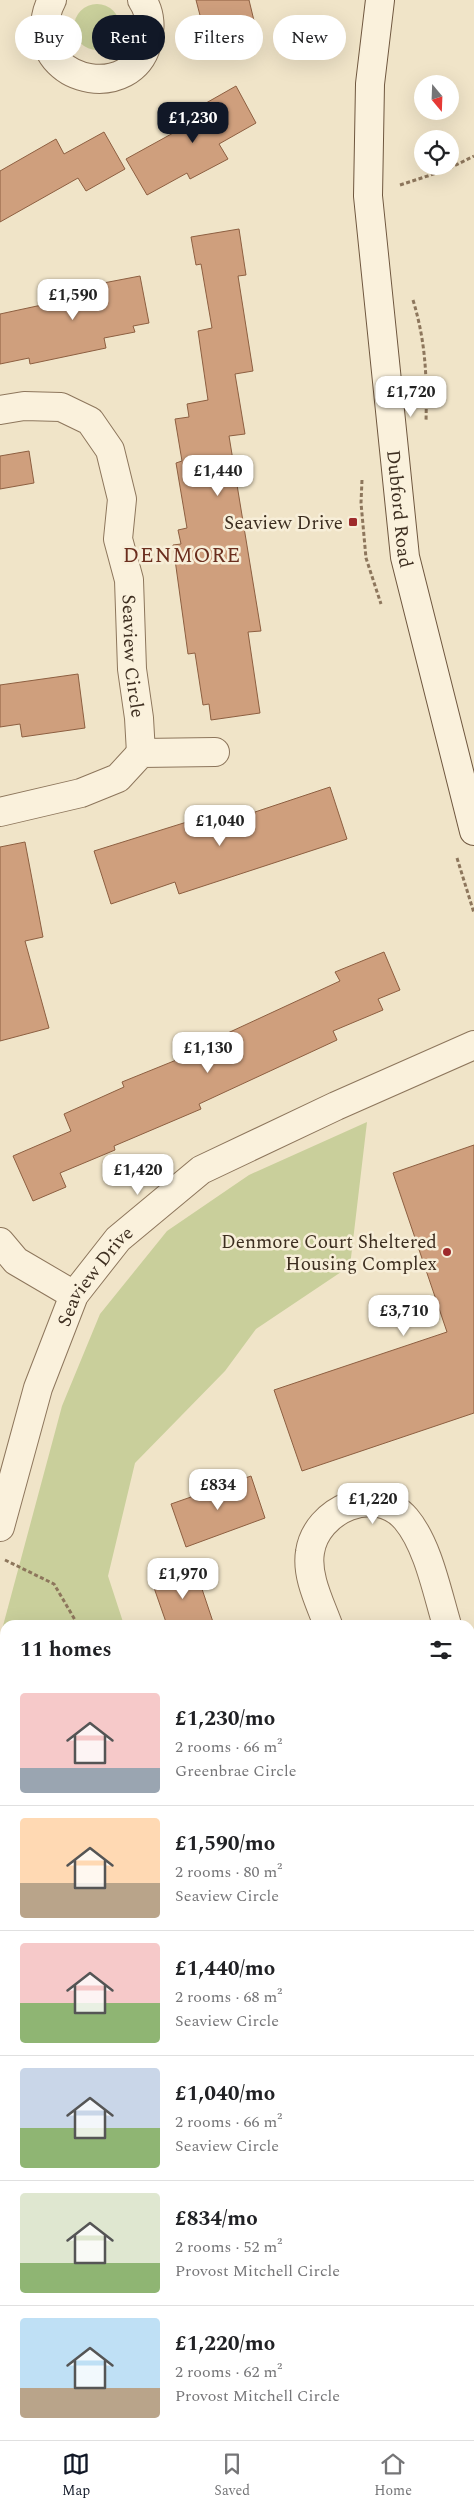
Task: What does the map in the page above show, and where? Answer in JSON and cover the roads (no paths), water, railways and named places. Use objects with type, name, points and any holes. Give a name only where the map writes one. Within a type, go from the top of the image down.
[{"type":"street","points":[[52,0],[45,20],[45,36],[50,52],[60,65],[74,75],[98,79],[122,74],[135,64],[145,50],[150,34],[149,18],[142,0]]},
{"type":"street","name":"Dubford Road","points":[[380,0],[370,84],[368,196],[405,557],[474,831]]},
{"type":"street","name":"Seaview Circle","points":[[0,410],[24,406],[61,408],[90,421],[110,450],[122,499],[118,540],[129,580],[132,669],[139,718],[141,754]]},
{"type":"street","points":[[0,812],[80,793],[118,778],[141,754],[215,752]]},
{"type":"street","name":"Seaview Drive","points":[[0,1527],[38,1388],[74,1295],[118,1240],[201,1170],[336,1106],[474,1046]]},
{"type":"street","points":[[0,1242],[16,1261],[74,1295]]},
{"type":"street","points":[[326,1620],[311,1576],[309,1562],[313,1538],[318,1528],[332,1514],[350,1505],[362,1502],[380,1504],[394,1510],[405,1518],[420,1540],[445,1620]]},
{"type":"place","name":"Seaview Drive","points":[[353,522]]},
{"type":"place","name":"Denmore Court Sheltered Housing Complex","points":[[447,1252]]},
{"type":"district","name":"DENMORE","points":[[182,555]]}]
